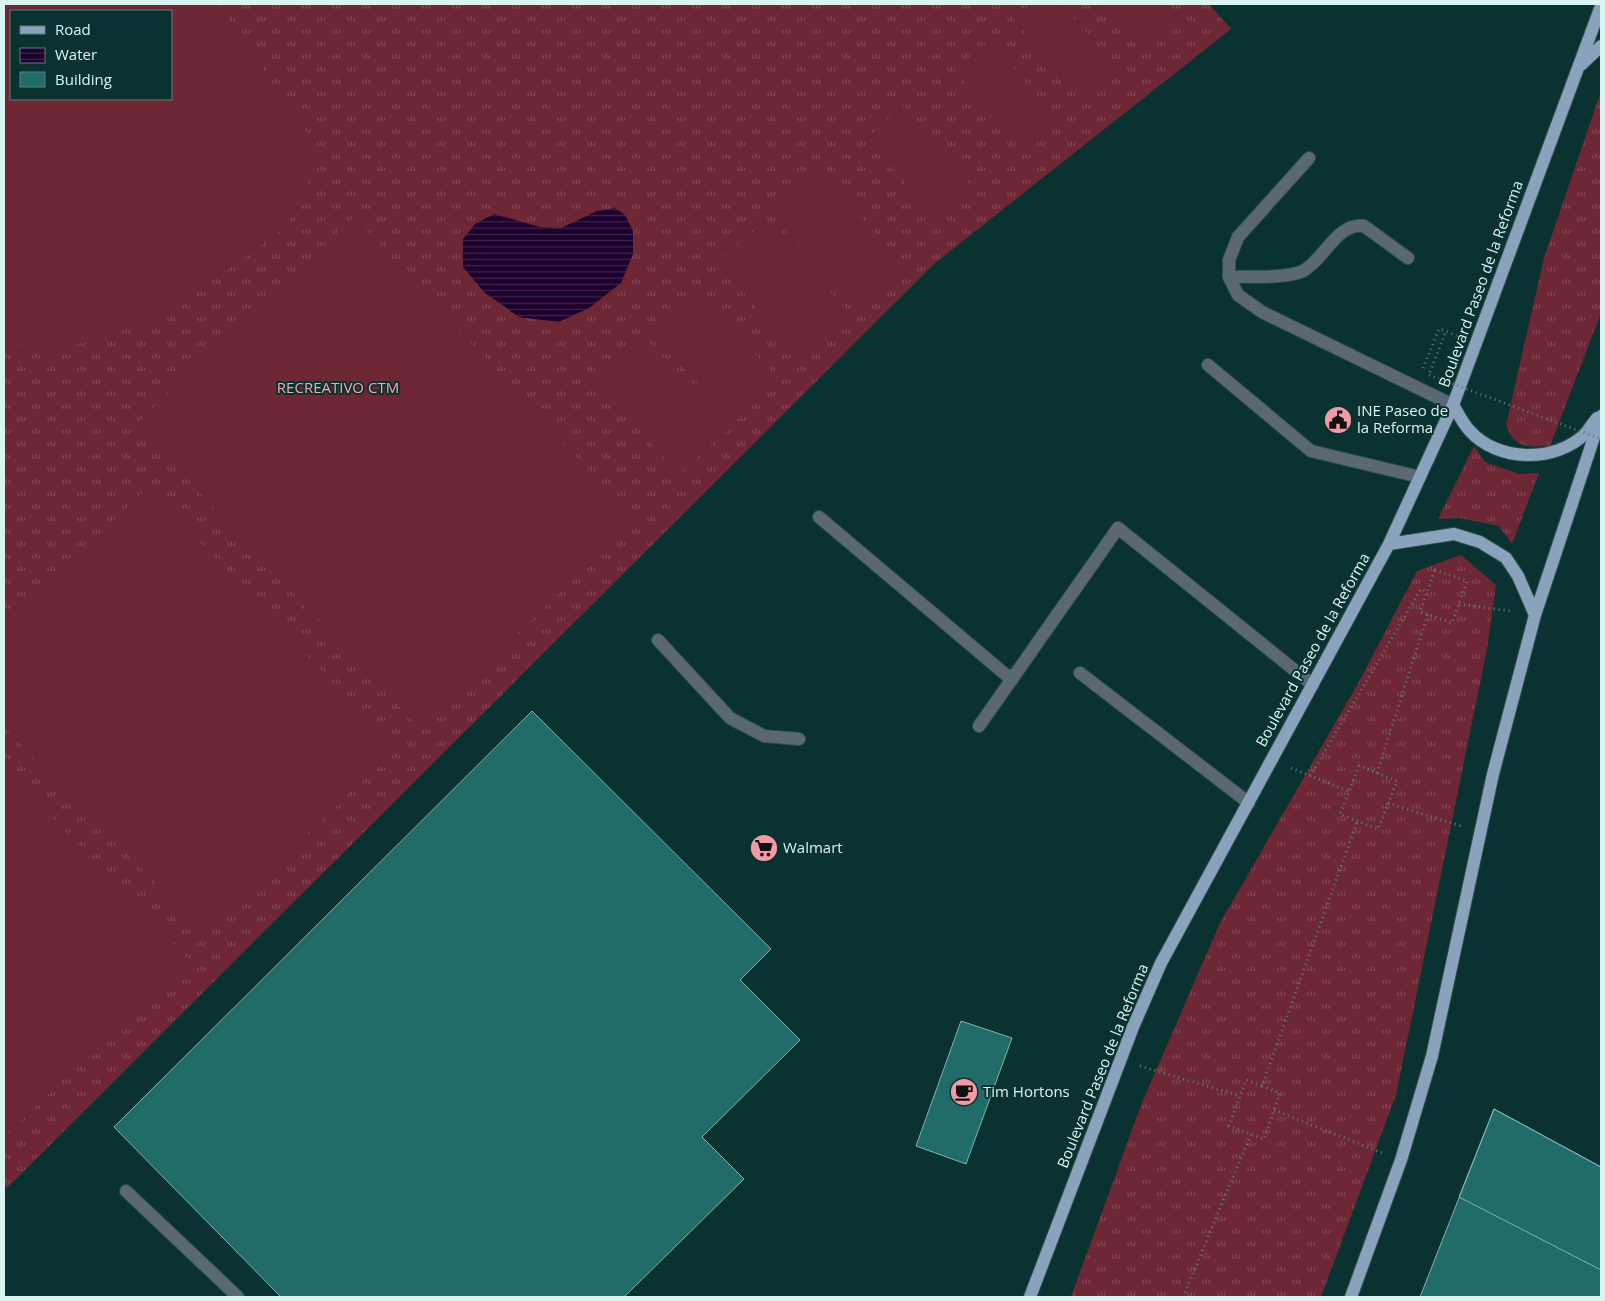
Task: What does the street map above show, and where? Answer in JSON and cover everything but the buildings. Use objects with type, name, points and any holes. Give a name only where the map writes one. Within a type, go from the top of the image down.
[{"type":"main road","name":"Boulevard Paseo de la Reforma","points":[[1030,1297],[1120,1061],[1161,963],[1389,544],[1453,405],[1601,6]]},
{"type":"main road","points":[[1578,68],[1601,46]]},
{"type":"main road","points":[[1453,405],[1470,432],[1496,449],[1527,456],[1558,451],[1585,434],[1601,412]]},
{"type":"main road","points":[[1351,1297],[1401,1160],[1432,1056],[1493,774],[1535,615],[1601,416]]},
{"type":"main road","points":[[1389,544],[1454,534],[1480,542],[1506,558],[1518,576],[1535,615]]},
{"type":"lane","points":[[1310,158],[1238,237],[1229,260],[1229,276],[1238,295],[1262,312],[1453,405]]},
{"type":"lane","points":[[1229,276],[1292,274],[1304,270],[1343,232],[1356,225],[1364,226],[1408,258]]},
{"type":"lane","points":[[1208,365],[1311,451],[1420,477]]},
{"type":"lane","points":[[819,517],[1012,680]]},
{"type":"lane","points":[[979,726],[1118,528],[1313,685]]},
{"type":"lane","points":[[658,640],[730,718],[764,736],[799,739]]},
{"type":"lane","points":[[1080,673],[1249,803]]},
{"type":"lane","points":[[126,1191],[238,1297]]},
{"type":"path","points":[[1415,388],[1439,328],[1477,344]]},
{"type":"path","points":[[1446,331],[1429,375],[1601,439]]},
{"type":"path","points":[[1435,570],[1467,581],[1459,604],[1452,623],[1420,612],[1435,570]]},
{"type":"path","points":[[1310,776],[1421,589],[1427,591]]},
{"type":"path","points":[[1459,604],[1535,615]]},
{"type":"path","points":[[1377,773],[1428,614]]},
{"type":"path","points":[[1272,761],[1348,791]]},
{"type":"path","points":[[1359,766],[1377,773],[1397,781],[1378,829],[1340,814],[1359,766]]},
{"type":"path","points":[[1388,803],[1480,832]]},
{"type":"path","points":[[1262,1086],[1357,822]]},
{"type":"path","points":[[1120,1061],[1179,1076],[1240,1096]]},
{"type":"path","points":[[1246,1080],[1262,1086],[1280,1093],[1264,1139],[1229,1126],[1246,1080]]},
{"type":"path","points":[[1274,1110],[1401,1160]]},
{"type":"path","points":[[1183,1297],[1251,1134]]},
{"type":"green space","name":"RECREATIVO CTM","points":[[4,4],[1209,4],[1231,29],[934,264],[7,1188],[4,1185]]},
{"type":"green space","points":[[4,4],[218,4],[313,141],[307,190],[287,226],[226,271],[146,321],[63,349],[4,344]]},
{"type":"green space","points":[[1030,4],[1061,4],[1114,65],[1079,96],[1013,19]]},
{"type":"green space","points":[[1101,4],[1164,4],[1173,15],[1138,46]]},
{"type":"green space","points":[[990,40],[1055,117],[1020,147],[954,70]]},
{"type":"green space","points":[[1601,91],[1601,313],[1550,446],[1535,447],[1523,445],[1513,439],[1506,425],[1544,258]]},
{"type":"green space","points":[[904,106],[970,184],[933,216],[867,138]]},
{"type":"green space","points":[[822,173],[903,265],[853,308],[772,214]]},
{"type":"green space","points":[[354,217],[635,520],[419,728],[136,424]]},
{"type":"green space","points":[[767,220],[849,313],[799,357],[717,262]]},
{"type":"green space","points":[[699,290],[780,382],[732,423],[652,331]]},
{"type":"green space","points":[[645,337],[728,430],[679,474],[596,380]]},
{"type":"green space","points":[[1474,446],[1485,462],[1519,474],[1539,473],[1512,544],[1499,526],[1459,518],[1438,519]]},
{"type":"green space","points":[[148,487],[395,749],[204,933],[4,727],[4,628]]},
{"type":"green space","points":[[1461,555],[1496,585],[1487,649],[1396,1095],[1321,1297],[1071,1297],[1141,1105],[1220,923],[1360,680],[1417,571]]},
{"type":"green space","points":[[4,767],[188,959],[4,1137]]},
{"type":"water","points":[[615,208],[625,215],[633,231],[633,254],[621,283],[589,308],[559,322],[519,317],[484,292],[463,267],[463,239],[475,224],[494,214],[540,227],[561,228],[597,211]]},
{"type":"place","name":"INE Paseo de la Reforma","points":[[1338,420]]},
{"type":"place","name":"Walmart","points":[[764,848]]},
{"type":"place","name":"Tim Hortons","points":[[964,1092]]}]
